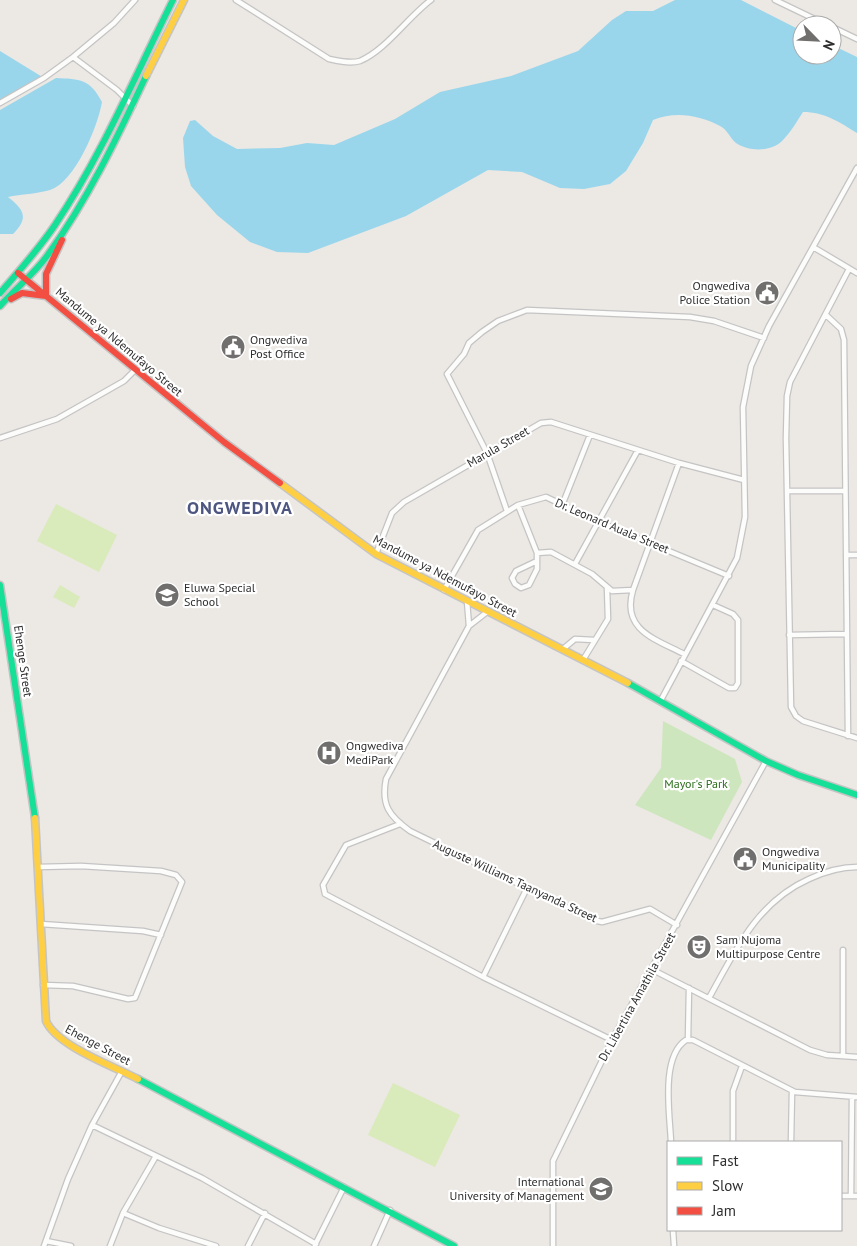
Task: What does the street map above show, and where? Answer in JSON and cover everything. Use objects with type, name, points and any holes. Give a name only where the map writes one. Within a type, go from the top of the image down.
[{"type":"street","points":[[0,103],[44,78],[73,57],[114,23],[135,0]]},
{"type":"street","points":[[0,293],[55,225],[102,146],[171,0]]},
{"type":"street","points":[[0,307],[22,293],[46,296],[46,274],[133,106],[184,0]]},
{"type":"street","points":[[236,0],[329,59],[345,62],[359,61],[376,51],[431,0]]},
{"type":"street","points":[[775,0],[806,15]]},
{"type":"street","points":[[842,33],[857,40]]},
{"type":"street","points":[[73,57],[117,90],[133,106]]},
{"type":"street","points":[[661,700],[684,654],[730,576],[737,558],[745,517],[742,407],[751,366],[764,338],[857,168]]},
{"type":"street","points":[[0,307],[27,281],[76,213]]},
{"type":"street","points":[[813,247],[857,273]]},
{"type":"street","points":[[849,269],[790,382],[786,438],[789,635],[791,707],[796,716],[803,721],[857,738]]},
{"type":"street","name":"Mandume ya Ndemufayo Street","points":[[18,273],[224,442],[376,554],[661,700],[766,761],[798,775],[857,795]]},
{"type":"street","points":[[507,511],[487,454],[447,374],[464,354],[469,342],[482,332],[511,315],[527,310],[690,317],[714,321],[764,338]]},
{"type":"street","points":[[826,315],[841,329],[844,340],[848,736]]},
{"type":"street","points":[[0,438],[57,419],[124,381],[135,370]]},
{"type":"street","name":"Marula Street","points":[[376,554],[392,513],[404,502],[541,423],[551,422],[679,463],[744,480]]},
{"type":"street","points":[[563,504],[590,435]]},
{"type":"street","points":[[575,564],[600,522],[638,450]]},
{"type":"street","points":[[679,463],[633,590],[630,607],[639,629],[684,654]]},
{"type":"street","points":[[787,491],[845,491]]},
{"type":"street","name":"Dr. Leonard Auala Street","points":[[444,590],[472,536],[478,530],[518,505],[546,497],[600,522],[730,576]]},
{"type":"street","points":[[518,505],[536,553],[537,561],[537,569],[529,585],[521,588],[515,584],[512,578],[516,571],[537,561]]},
{"type":"street","points":[[536,553],[551,552],[575,564],[592,574],[612,591],[633,590]]},
{"type":"street","points":[[846,555],[857,555]]},
{"type":"street","name":"Ehenge Street","points":[[0,585],[36,824],[45,1021],[52,1032],[64,1042],[390,1210],[454,1246]]},
{"type":"street","points":[[583,660],[608,619],[607,588]]},
{"type":"street","points":[[467,602],[469,626]]},
{"type":"street","points":[[681,661],[729,688],[734,688],[738,683],[738,620],[732,614],[713,605]]},
{"type":"street","points":[[487,612],[469,626],[386,779],[383,795],[390,813],[400,824],[346,845],[323,885],[325,894],[483,977],[612,1040]]},
{"type":"street","points":[[789,635],[846,634]]},
{"type":"street","points":[[563,649],[575,639],[594,640]]},
{"type":"street","name":"Dr. Libertina Amathila Street","points":[[553,1246],[553,1161],[612,1040],[653,970],[766,761]]},
{"type":"street","name":"Auguste Williams Taanyanda Street","points":[[400,824],[410,831],[596,922],[650,909],[677,925]]},
{"type":"street","points":[[38,867],[82,866],[144,870],[176,875],[182,882],[135,998],[128,1000],[73,986],[43,986]]},
{"type":"street","points":[[709,998],[758,916],[776,898],[793,886],[814,876],[830,870],[857,867]]},
{"type":"street","points":[[483,977],[527,888]]},
{"type":"street","points":[[41,924],[143,931],[161,936]]},
{"type":"street","points":[[843,950],[844,1056]]},
{"type":"street","points":[[653,970],[810,1050],[857,1057]]},
{"type":"street","points":[[688,1040],[689,988]]},
{"type":"street","points":[[671,1141],[669,1072],[681,1045],[688,1040],[693,1040],[797,1093],[854,1097],[851,1196]]},
{"type":"street","points":[[732,1141],[733,1091],[742,1066]]},
{"type":"street","points":[[71,1246],[45,1244],[68,1179],[92,1125],[122,1071]]},
{"type":"street","points":[[791,1141],[792,1091]]},
{"type":"street","points":[[92,1125],[265,1213],[315,1245],[344,1187]]},
{"type":"street","points":[[110,1246],[123,1213],[156,1156]]},
{"type":"street","points":[[842,1196],[857,1196]]},
{"type":"street","points":[[374,1246],[390,1210]]},
{"type":"street","points":[[123,1213],[159,1228],[216,1246]]},
{"type":"street","points":[[248,1246],[265,1213]]},
{"type":"street","points":[[673,1231],[674,1246]]},
{"type":"green space","points":[[56,504],[117,535],[99,572],[37,541]]},
{"type":"green space","points":[[60,585],[80,597],[74,608],[53,597]]},
{"type":"green space","name":"Mayor's Park","points":[[663,721],[735,759],[742,782],[711,840],[635,805],[661,768]]},
{"type":"green space","points":[[393,1083],[460,1115],[435,1167],[368,1135]]},
{"type":"water","points":[[675,0],[741,0],[792,26],[792,65],[842,65],[842,50],[857,57],[857,133],[825,116],[803,112],[789,134],[778,144],[767,149],[754,149],[736,143],[722,127],[704,119],[678,115],[661,117],[653,120],[643,143],[626,171],[610,184],[584,189],[560,188],[522,172],[488,170],[406,216],[308,253],[277,252],[250,242],[217,215],[191,186],[185,167],[183,138],[190,121],[195,120],[213,136],[237,149],[280,148],[307,143],[334,145],[395,119],[440,92],[511,76],[578,51],[612,20],[626,11],[653,11]]},
{"type":"water","points":[[0,51],[44,78],[0,103]]},
{"type":"water","points":[[56,78],[84,82],[98,94],[102,102],[96,125],[76,165],[59,185],[50,190],[8,197],[21,209],[22,223],[13,234],[0,234],[0,110]]},
{"type":"traffic: fast","points":[[0,293],[29,260],[55,225],[88,171],[173,0]]},
{"type":"traffic: fast","points":[[0,306],[42,263],[62,235],[101,169],[146,76]]},
{"type":"traffic: fast","points":[[0,585],[35,818]]},
{"type":"traffic: fast","points":[[628,683],[766,761],[798,775],[857,795]]},
{"type":"traffic: fast","points":[[138,1079],[454,1246]]},
{"type":"traffic: slow","points":[[146,76],[184,0]]},
{"type":"traffic: slow","points":[[280,483],[376,554],[628,683]]},
{"type":"traffic: slow","points":[[35,818],[46,1021],[52,1030],[73,1047],[138,1079]]},
{"type":"traffic: jam","points":[[11,299],[22,293],[46,296],[46,274],[62,240]]},
{"type":"traffic: jam","points":[[18,273],[224,442],[280,483]]},
{"type":"place","name":"Ongwediva Police Station","points":[[767,293]]},
{"type":"place","name":"Ongwediva Post Office","points":[[233,347]]},
{"type":"place","name":"Eluwa Special School","points":[[167,595]]},
{"type":"place","name":"Ongwediva MediPark","points":[[329,753]]},
{"type":"place","name":"Ongwediva Municipality","points":[[745,859]]},
{"type":"place","name":"Sam Nujoma Multipurpose Centre","points":[[699,947]]},
{"type":"place","name":"International University of Management","points":[[601,1189]]},
{"type":"district","name":"ONGWEDIVA","points":[[240,508]]}]
